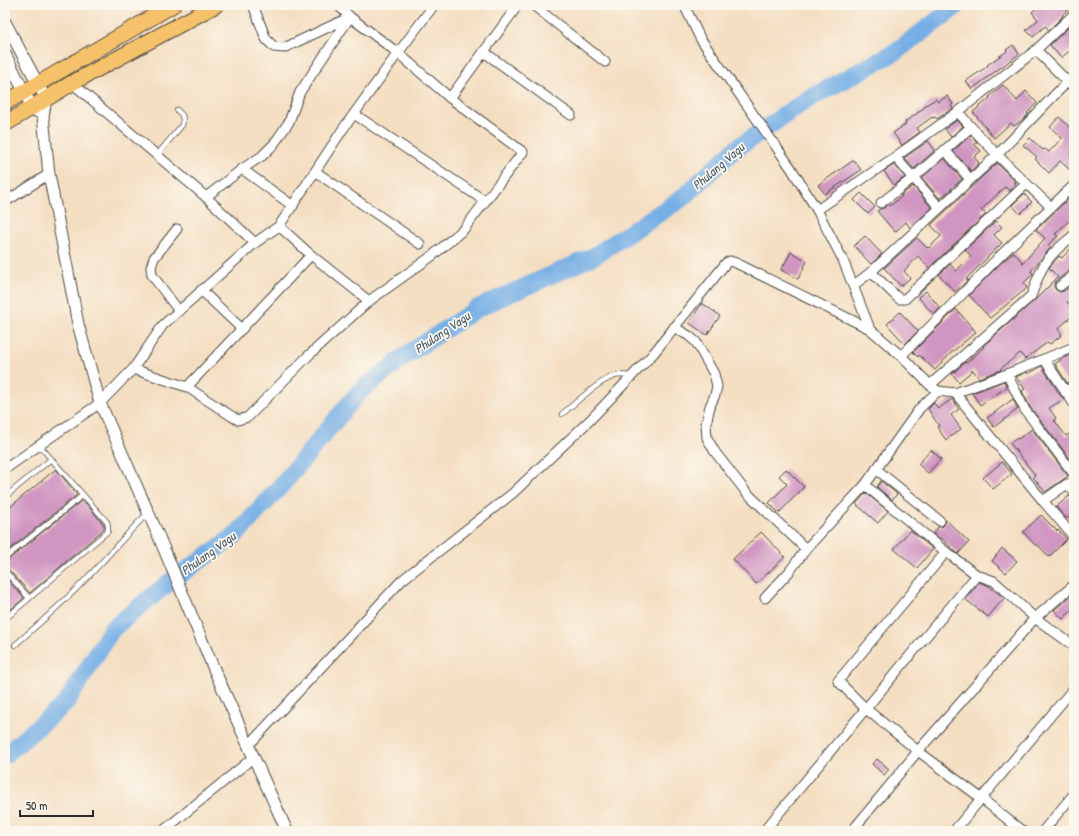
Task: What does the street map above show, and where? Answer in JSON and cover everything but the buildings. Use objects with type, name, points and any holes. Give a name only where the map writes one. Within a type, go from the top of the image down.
[{"type":"highway","points":[[5,103],[173,5]]},
{"type":"highway","points":[[5,124],[37,112],[46,99],[72,83],[216,5]]},
{"type":"street","points":[[253,5],[266,40],[274,47],[284,48],[350,17]]},
{"type":"street","points":[[133,369],[187,386],[238,420],[248,417],[308,356],[369,301],[432,256],[464,229],[523,152],[450,98],[398,53],[350,17],[338,5]]},
{"type":"street","points":[[5,469],[100,402],[133,369],[163,325],[178,310],[255,243],[280,226],[354,114],[434,5]]},
{"type":"street","points":[[450,98],[518,5]]},
{"type":"street","points":[[533,5],[605,62]]},
{"type":"street","points":[[685,5],[700,38],[777,147],[818,210],[854,285],[870,329]]},
{"type":"street","points":[[818,210],[896,157],[958,112],[1036,50],[1074,14]]},
{"type":"street","points":[[206,197],[242,169],[262,156],[274,144],[289,122],[300,92],[350,17]]},
{"type":"street","points":[[5,22],[46,99]]},
{"type":"street","points":[[854,285],[871,272],[998,154],[1072,82],[1036,50]]},
{"type":"street","points":[[484,52],[571,115]]},
{"type":"street","points":[[5,54],[24,91],[37,112],[78,324],[100,402],[159,537],[213,668],[287,831]]},
{"type":"street","points":[[72,83],[206,197],[255,243]]},
{"type":"street","points":[[958,112],[1026,184],[1051,207]]},
{"type":"street","points":[[354,114],[485,201]]},
{"type":"street","points":[[881,203],[913,178],[971,127]]},
{"type":"street","points":[[945,150],[970,179]]},
{"type":"street","points":[[896,157],[940,208]]},
{"type":"street","points":[[242,169],[292,206]]},
{"type":"street","points":[[316,172],[420,244]]},
{"type":"street","points":[[5,202],[49,174]]},
{"type":"street","points":[[871,272],[899,299],[905,300],[1026,184]]},
{"type":"street","points":[[901,356],[1001,255],[1074,185]]},
{"type":"street","points":[[280,226],[312,255],[369,301]]},
{"type":"street","points":[[177,229],[154,258],[150,267],[152,275],[178,310]]},
{"type":"street","points":[[765,598],[790,572],[806,549],[865,484],[934,388],[1031,296],[1038,276],[1044,265],[1074,234]]},
{"type":"street","points":[[187,386],[312,255]]},
{"type":"street","points":[[249,745],[402,580],[513,493],[590,420],[653,354],[726,263],[730,261],[736,262],[870,329],[934,388],[955,393],[1044,359],[1072,350]]},
{"type":"street","points":[[1060,286],[1074,275]]},
{"type":"street","points":[[201,290],[242,329]]},
{"type":"street","points":[[674,328],[696,342],[714,374],[717,386],[706,424],[707,438],[715,452],[746,492],[806,549]]},
{"type":"street","points":[[1044,359],[1074,404]]},
{"type":"street","points":[[1007,374],[1025,410],[1074,474]]},
{"type":"street","points":[[1065,392],[1074,386]]},
{"type":"street","points":[[955,393],[1074,537]]},
{"type":"street","points":[[876,469],[940,521]]},
{"type":"street","points":[[1043,501],[1070,481],[1074,492]]},
{"type":"street","points":[[865,484],[946,552],[978,574],[994,581],[1035,618],[1074,646]]},
{"type":"street","points":[[946,552],[838,681],[866,709],[1022,831]]},
{"type":"street","points":[[764,831],[978,574]]},
{"type":"street","points":[[852,831],[918,751],[1035,618],[1074,585]]},
{"type":"street","points":[[954,831],[1074,688]]},
{"type":"street","points":[[163,831],[254,757]]},
{"type":"street","points":[[1043,831],[1074,794]]},
{"type":"lane","points":[[157,155],[182,125],[184,120],[182,115],[176,110]]},
{"type":"lane","points":[[562,414],[608,378],[619,375],[632,376]]},
{"type":"lane","points":[[5,619],[108,531],[107,522],[39,445]]},
{"type":"lane","points":[[5,497],[51,459]]},
{"type":"lane","points":[[5,558],[83,495]]},
{"type":"lane","points":[[15,645],[81,585],[128,532],[148,512]]},
{"type":"lane","points":[[5,571],[29,598]]},
{"type":"waterway","name":"Phulang Vagu","points":[[5,755],[66,703],[112,629],[171,581],[236,535],[286,480],[359,392],[408,354],[478,308],[594,256],[681,199],[733,151],[805,101],[895,52],[958,5]]}]
